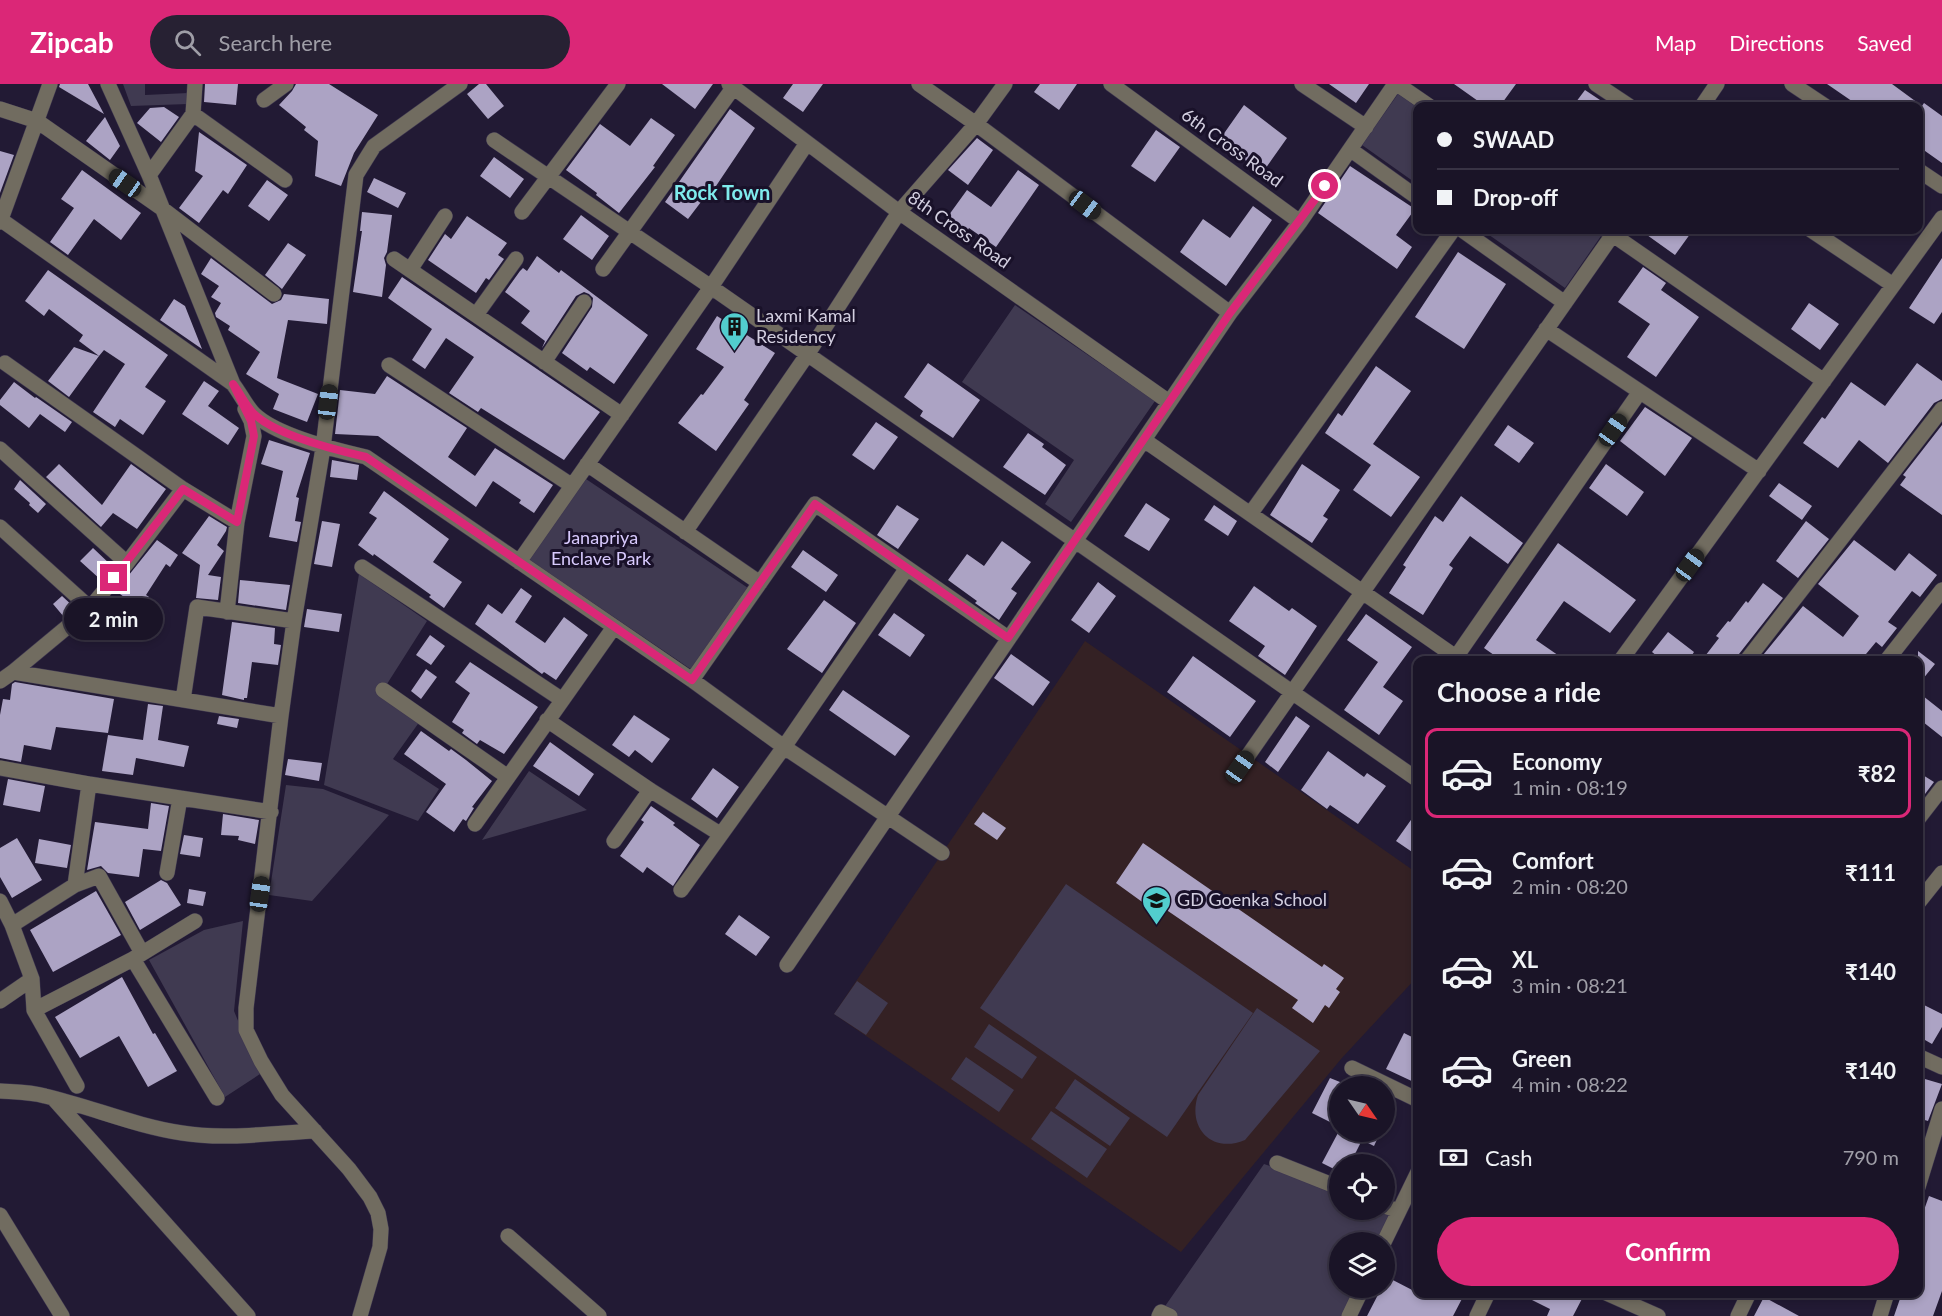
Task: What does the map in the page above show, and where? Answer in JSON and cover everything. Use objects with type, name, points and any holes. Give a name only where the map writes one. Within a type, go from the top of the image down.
[{"type":"street","points":[[50,84],[0,220],[233,384],[254,414],[273,427],[323,448],[366,457],[692,680],[784,747],[942,853]]},
{"type":"street","points":[[108,84],[149,175],[233,384],[251,421],[254,436],[237,522],[227,612]]},
{"type":"street","points":[[149,175],[193,114],[195,84]]},
{"type":"street","points":[[264,100],[286,84]]},
{"type":"street","points":[[360,1316],[380,1247],[381,1229],[378,1213],[370,1197],[282,1095],[261,1061],[246,1030],[246,1008],[281,716],[294,621],[323,448],[356,175],[374,146],[459,84]]},
{"type":"street","points":[[522,212],[618,84]]},
{"type":"street","points":[[919,84],[1230,313]]},
{"type":"street","points":[[685,532],[807,355],[899,212],[976,124],[1005,84]]},
{"type":"street","name":"6th Cross Road","points":[[1111,84],[1300,222]]},
{"type":"street","points":[[1302,84],[1366,127]]},
{"type":"street","points":[[786,965],[1230,313],[1300,222],[1396,84],[1423,102]]},
{"type":"street","points":[[1596,84],[1623,102]]},
{"type":"street","points":[[1704,102],[1717,84]]},
{"type":"street","points":[[1792,84],[1819,102]]},
{"type":"street","points":[[603,269],[731,86]]},
{"type":"street","name":"8th Cross Road","points":[[731,86],[899,212],[1169,402]]},
{"type":"street","points":[[0,109],[37,121],[160,207],[274,294]]},
{"type":"street","points":[[193,114],[285,180]]},
{"type":"street","points":[[494,140],[711,286],[1413,776]]},
{"type":"street","points":[[519,561],[711,286],[807,143]]},
{"type":"street","points":[[1351,150],[1413,194]]},
{"type":"street","points":[[1923,173],[1942,186]]},
{"type":"street","points":[[410,270],[446,216]]},
{"type":"street","points":[[1624,656],[1942,218]]},
{"type":"street","points":[[1251,513],[1451,234]]},
{"type":"street","points":[[1468,234],[1565,303]]},
{"type":"street","points":[[1240,767],[1565,303],[1610,234]]},
{"type":"street","points":[[1616,234],[1824,381]]},
{"type":"street","points":[[1817,234],[1893,285]]},
{"type":"street","points":[[394,259],[622,415]]},
{"type":"street","points":[[476,315],[516,259]]},
{"type":"street","points":[[544,362],[584,302]]},
{"type":"street","points":[[1546,329],[1759,471]]},
{"type":"street","points":[[5,363],[183,489],[237,522]]},
{"type":"street","points":[[389,365],[571,485]]},
{"type":"street","points":[[1460,656],[1639,393]]},
{"type":"street","points":[[1750,656],[1942,410]]},
{"type":"street","points":[[1144,440],[1454,656]]},
{"type":"street","points":[[0,449],[127,563]]},
{"type":"street","points":[[587,464],[760,584]]},
{"type":"street","points":[[0,681],[90,608],[183,489]]},
{"type":"street","points":[[692,680],[815,504],[1008,638]]},
{"type":"street","points":[[0,528],[90,608]]},
{"type":"street","points":[[362,567],[561,699]]},
{"type":"street","points":[[681,890],[784,747],[907,568]]},
{"type":"street","points":[[1890,656],[1942,590]]},
{"type":"street","points":[[183,700],[197,607],[294,621]]},
{"type":"street","points":[[475,824],[614,627]]},
{"type":"street","points":[[13,672],[281,716]]},
{"type":"street","points":[[383,690],[508,777]]},
{"type":"street","points":[[547,720],[720,834]]},
{"type":"street","points":[[0,768],[271,812]]},
{"type":"street","points":[[75,885],[89,784]]},
{"type":"street","points":[[1923,813],[1942,788]]},
{"type":"street","points":[[614,841],[650,790]]},
{"type":"street","points":[[167,873],[180,798]]},
{"type":"street","points":[[1923,897],[1942,873]]},
{"type":"street","points":[[12,925],[75,885],[99,876],[138,956],[218,1098]]},
{"type":"street","points":[[0,901],[12,925],[32,979],[34,1010],[77,1086]]},
{"type":"street","points":[[34,1010],[138,956],[195,921]]},
{"type":"street","points":[[0,1001],[32,979]]},
{"type":"street","points":[[1923,1058],[1942,1067]]},
{"type":"street","points":[[1352,1068],[1413,1098]]},
{"type":"street","points":[[0,1091],[44,1095],[140,1124],[184,1134],[224,1135],[315,1131]]},
{"type":"street","points":[[54,1098],[248,1316]]},
{"type":"street","points":[[1923,1171],[1942,1109]]},
{"type":"street","points":[[1277,1163],[1329,1184]]},
{"type":"street","points":[[1395,1204],[1413,1179]]},
{"type":"street","points":[[0,1215],[62,1316]]},
{"type":"street","points":[[508,1236],[596,1315]]},
{"type":"street","points":[[1349,1316],[1358,1298]]},
{"type":"street","points":[[1477,1316],[1486,1298]]},
{"type":"street","points":[[1622,1298],[1658,1316]]},
{"type":"street","points":[[1737,1316],[1746,1298]]},
{"type":"street","points":[[1880,1316],[1885,1298]]},
{"type":"street","points":[[1159,1316],[1161,1312],[1170,1316]]},
{"type":"shaded area","name":"GD Goenka School","points":[[1085,641],[1413,870],[1413,981],[1341,1059],[1181,1252],[834,1014]]},
{"type":"green space","points":[[123,84],[145,84],[145,95],[188,93],[188,104],[131,106]]},
{"type":"green space","points":[[1398,94],[1413,104],[1413,181],[1362,145]]},
{"type":"green space","points":[[1488,234],[1598,234],[1601,236],[1565,288]]},
{"type":"green space","points":[[1015,305],[1155,401],[1071,522],[1045,504],[1074,460],[962,382]]},
{"type":"green space","name":"Janapriya Enclave Park","points":[[583,477],[748,588],[692,670],[528,559]]},
{"type":"green space","points":[[359,574],[427,621],[380,695],[420,721],[393,759],[439,789],[418,821],[324,785]]},
{"type":"green space","points":[[529,771],[587,810],[482,840]]},
{"type":"green space","points":[[286,785],[323,789],[389,815],[312,901],[269,895]]},
{"type":"green space","points":[[1066,884],[1253,1013],[1167,1137],[980,1008]]},
{"type":"green space","points":[[243,921],[234,1011],[260,1074],[225,1097],[149,960],[204,930]]},
{"type":"green space","points":[[857,981],[888,1003],[866,1035],[834,1014]]},
{"type":"green space","points":[[1257,1008],[1320,1051],[1245,1140],[1222,1144],[1213,1141],[1199,1127],[1196,1118],[1198,1095]]},
{"type":"green space","points":[[989,1024],[1037,1057],[1022,1079],[974,1047]]},
{"type":"green space","points":[[966,1057],[1014,1090],[999,1112],[951,1079]]},
{"type":"green space","points":[[1075,1079],[1130,1118],[1110,1146],[1055,1108]]},
{"type":"green space","points":[[1051,1111],[1107,1149],[1087,1178],[1031,1139]]},
{"type":"green space","points":[[1264,1164],[1329,1187],[1329,1220],[1395,1220],[1389,1232],[1329,1232],[1329,1298],[1358,1298],[1349,1316],[1170,1316],[1161,1312]]},
{"type":"building","points":[[60,84],[88,84],[104,114],[59,87]]},
{"type":"building","points":[[205,84],[238,84],[236,105],[204,102]]},
{"type":"building","points":[[296,84],[329,84],[378,115],[354,153],[341,186],[315,176],[318,141],[304,130],[306,127],[279,105]]},
{"type":"building","points":[[479,84],[486,84],[504,106],[488,119],[467,94]]},
{"type":"building","points":[[662,84],[713,84],[695,109]]},
{"type":"building","points":[[793,84],[823,84],[803,112],[783,98]]},
{"type":"building","points":[[1040,84],[1077,84],[1059,110],[1034,92]]},
{"type":"building","points":[[1329,84],[1369,84],[1356,103]]},
{"type":"building","points":[[1454,84],[1516,84],[1503,102],[1478,101]]},
{"type":"building","points":[[1827,84],[1892,84],[1917,102],[1853,102]]},
{"type":"building","points":[[1585,90],[1603,102],[1576,102]]},
{"type":"building","points":[[1923,104],[1942,116],[1942,163],[1923,150]]},
{"type":"building","points":[[1244,105],[1287,138],[1263,172],[1218,142]]},
{"type":"building","points":[[164,107],[179,117],[161,142],[137,123],[150,108]]},
{"type":"building","points":[[730,109],[755,128],[716,186],[688,219],[665,202]]},
{"type":"building","points":[[105,117],[120,146],[110,160],[86,141]]},
{"type":"building","points":[[651,118],[675,135],[653,166],[655,167],[619,213],[566,170],[600,124],[630,146]]},
{"type":"building","points":[[1156,130],[1180,147],[1155,182],[1131,166]]},
{"type":"building","points":[[199,132],[247,165],[228,194],[223,190],[199,223],[179,208],[203,176],[195,171]]},
{"type":"building","points":[[977,138],[993,150],[968,185],[948,170]]},
{"type":"building","points":[[0,151],[14,155],[0,193]]},
{"type":"building","points":[[494,157],[524,179],[510,198],[480,176]]},
{"type":"building","points":[[1350,166],[1413,208],[1413,212],[1396,235],[1412,247],[1397,269],[1318,213]]},
{"type":"building","points":[[82,170],[141,213],[121,240],[94,219],[68,255],[50,242],[74,208],[61,199]]},
{"type":"building","points":[[1018,170],[1039,185],[996,247],[969,228],[966,233],[946,219],[967,190],[991,207]]},
{"type":"building","points":[[374,178],[406,193],[398,208],[367,192]]},
{"type":"building","points":[[267,180],[288,195],[269,221],[248,206]]},
{"type":"building","points":[[1253,206],[1272,220],[1226,286],[1180,252],[1203,219],[1230,238]]},
{"type":"building","points":[[362,212],[392,215],[387,252],[384,258],[386,265],[382,297],[353,292],[362,231],[360,231]]},
{"type":"building","points":[[581,215],[609,236],[592,260],[563,239]]},
{"type":"building","points":[[467,216],[507,243],[498,255],[504,259],[489,280],[486,278],[476,293],[428,260],[445,234],[451,239]]},
{"type":"building","points":[[1646,234],[1690,234],[1675,255]]},
{"type":"building","points":[[288,243],[306,255],[282,289],[265,275]]},
{"type":"building","points":[[1458,252],[1506,284],[1464,349],[1415,317]]},
{"type":"building","points":[[537,256],[559,273],[561,270],[648,335],[614,384],[590,367],[587,371],[562,353],[592,307],[593,298],[589,294],[584,292],[576,296],[542,348],[545,341],[521,323],[530,311],[505,292],[520,271],[523,268],[527,271]]},
{"type":"building","points":[[211,258],[272,304],[281,300],[284,294],[329,299],[327,324],[288,320],[277,378],[318,394],[307,422],[273,409],[279,394],[246,374],[260,352],[228,330],[230,326],[216,317],[215,313],[221,303],[211,297],[219,286],[201,274]]},
{"type":"building","points":[[1942,258],[1942,312],[1934,324],[1909,308]]},
{"type":"building","points":[[1643,267],[1666,283],[1661,290],[1699,317],[1656,377],[1627,357],[1650,324],[1618,302]]},
{"type":"building","points":[[48,270],[168,355],[145,387],[166,401],[143,435],[120,419],[115,427],[93,412],[125,364],[104,350],[99,356],[79,341],[83,335],[49,309],[44,316],[25,301]]},
{"type":"building","points":[[402,277],[600,412],[564,460],[481,408],[478,412],[449,393],[474,357],[446,338],[425,369],[412,360],[432,329],[388,298]]},
{"type":"building","points":[[174,299],[185,306],[202,349],[160,320]]},
{"type":"building","points":[[1809,303],[1839,324],[1820,350],[1791,329]]},
{"type":"building","points":[[717,316],[775,353],[744,400],[749,404],[716,451],[678,423],[724,367],[696,349]]},
{"type":"building","points":[[74,347],[99,356],[69,397],[48,381]]},
{"type":"building","points":[[928,363],[980,400],[953,438],[920,416],[923,411],[904,397]]},
{"type":"building","points":[[1917,363],[1942,381],[1942,399],[1934,403],[1888,463],[1859,440],[1838,468],[1803,443],[1822,417],[1825,419],[1851,382],[1885,406]]},
{"type":"building","points":[[1376,366],[1411,391],[1373,444],[1420,477],[1391,517],[1353,490],[1371,465],[1325,433],[1338,413],[1342,416]]},
{"type":"building","points":[[387,376],[467,428],[448,457],[475,476],[495,448],[553,485],[534,513],[519,503],[521,500],[493,481],[476,507],[378,436],[335,434],[340,390],[375,394]]},
{"type":"building","points":[[204,381],[219,391],[208,406],[239,428],[228,445],[182,414]]},
{"type":"building","points":[[14,382],[72,422],[65,432],[40,414],[29,428],[0,405],[0,400]]},
{"type":"building","points":[[1645,407],[1692,438],[1665,476],[1620,441]]},
{"type":"building","points":[[876,422],[898,437],[874,470],[852,455]]},
{"type":"building","points":[[1508,425],[1534,443],[1519,463],[1494,445]]},
{"type":"building","points":[[1942,425],[1942,515],[1900,485],[1906,477],[1903,475]]},
{"type":"building","points":[[1028,433],[1044,444],[1042,447],[1066,465],[1045,495],[1003,467]]},
{"type":"building","points":[[269,440],[310,453],[296,497],[299,498],[295,521],[301,522],[297,542],[269,537],[283,471],[261,464]]},
{"type":"building","points":[[332,460],[359,465],[357,480],[330,477]]},
{"type":"building","points":[[59,464],[102,505],[131,464],[166,489],[137,529],[113,513],[101,527],[46,477]]},
{"type":"building","points":[[1302,464],[1340,490],[1323,516],[1328,519],[1312,543],[1270,515]]},
{"type":"building","points":[[1606,464],[1644,492],[1627,516],[1589,488]]},
{"type":"building","points":[[20,480],[46,504],[38,513],[14,489]]},
{"type":"building","points":[[1779,483],[1812,506],[1802,520],[1769,496]]},
{"type":"building","points":[[384,491],[449,539],[433,562],[462,582],[444,608],[429,597],[431,595],[358,545],[377,518],[369,513]]},
{"type":"building","points":[[1461,496],[1523,543],[1508,564],[1470,536],[1449,565],[1453,568],[1423,615],[1389,593],[1406,567],[1403,565],[1435,516],[1443,522]]},
{"type":"building","points":[[1146,503],[1170,519],[1149,551],[1124,536]]},
{"type":"building","points":[[897,505],[919,519],[898,549],[877,535]]},
{"type":"building","points":[[1214,505],[1237,521],[1228,536],[1204,520]]},
{"type":"building","points":[[209,516],[227,527],[217,545],[224,551],[208,575],[221,577],[218,600],[196,598],[200,565],[182,553]]},
{"type":"building","points":[[322,521],[340,524],[332,567],[314,564]]},
{"type":"building","points":[[1806,521],[1829,539],[1798,578],[1776,561]]},
{"type":"building","points":[[157,540],[178,555],[170,567],[166,564],[146,595],[149,597],[140,609],[116,591]]},
{"type":"building","points":[[1854,540],[1895,571],[1909,553],[1937,575],[1920,597],[1912,591],[1888,622],[1897,628],[1882,647],[1876,642],[1864,656],[1762,656],[1803,606],[1843,637],[1859,616],[1818,584]]},
{"type":"building","points":[[1002,541],[1031,562],[1011,589],[1017,593],[999,620],[948,580],[967,554],[984,566]]},
{"type":"building","points":[[1558,543],[1636,600],[1610,633],[1564,601],[1536,640],[1559,656],[1495,656],[1484,648]]},
{"type":"building","points":[[93,548],[112,566],[101,580],[80,561]]},
{"type":"building","points":[[803,550],[838,575],[826,592],[791,567]]},
{"type":"building","points":[[240,580],[290,585],[286,610],[238,603]]},
{"type":"building","points":[[1098,582],[1116,596],[1089,633],[1071,620]]},
{"type":"building","points":[[1763,583],[1783,598],[1738,656],[1705,656],[1719,638],[1716,636],[1728,621],[1730,622],[1746,601],[1748,603]]},
{"type":"building","points":[[1254,586],[1289,611],[1292,608],[1317,626],[1285,675],[1258,656],[1265,646],[1229,621]]},
{"type":"building","points":[[521,588],[532,596],[515,622],[545,643],[564,617],[588,635],[556,680],[544,672],[542,674],[475,624],[488,604],[502,614]]},
{"type":"building","points":[[62,596],[75,608],[64,617],[53,604]]},
{"type":"building","points":[[824,600],[856,623],[822,673],[787,649]]},
{"type":"building","points":[[307,609],[342,614],[339,632],[304,627]]},
{"type":"building","points":[[894,613],[925,635],[910,657],[878,635]]},
{"type":"building","points":[[1366,614],[1412,647],[1383,687],[1403,701],[1379,735],[1344,710],[1378,662],[1347,640]]},
{"type":"building","points":[[232,622],[275,628],[274,644],[281,645],[278,665],[252,662],[247,698],[244,700],[222,695]]},
{"type":"building","points":[[1668,632],[1694,652],[1692,656],[1657,656],[1652,652]]},
{"type":"building","points":[[430,635],[445,646],[431,665],[416,655]]},
{"type":"building","points":[[1918,651],[1935,664],[1923,679],[1923,656],[1918,656]]},
{"type":"building","points":[[1011,654],[1050,682],[1033,706],[994,678]]},
{"type":"building","points":[[1193,656],[1256,701],[1230,737],[1167,692]]},
{"type":"building","points":[[470,662],[538,707],[504,754],[480,740],[477,744],[462,733],[464,730],[452,722],[470,693],[455,682]]},
{"type":"building","points":[[426,669],[437,677],[421,699],[411,691]]},
{"type":"building","points":[[15,682],[114,699],[108,733],[56,727],[51,750],[24,745],[21,762],[0,758],[0,715],[3,699],[10,700],[12,684]]},
{"type":"building","points":[[843,690],[910,736],[895,756],[829,710]]},
{"type":"building","points":[[1923,696],[1942,711],[1942,737],[1923,722]]},
{"type":"building","points":[[148,704],[163,706],[158,740],[189,746],[184,767],[136,758],[133,775],[102,771],[108,735],[143,740]]},
{"type":"building","points":[[634,715],[670,739],[652,763],[635,750],[629,757],[612,745]]},
{"type":"building","points":[[219,716],[239,719],[237,728],[217,724]]},
{"type":"building","points":[[1296,716],[1310,726],[1278,772],[1265,762]]},
{"type":"building","points":[[421,731],[449,751],[451,749],[492,781],[472,807],[474,808],[466,821],[463,819],[454,832],[426,812],[446,784],[404,754]]},
{"type":"building","points":[[550,742],[594,774],[579,796],[533,766]]},
{"type":"building","points":[[1328,751],[1364,777],[1367,773],[1386,786],[1358,824],[1330,805],[1327,809],[1301,790]]},
{"type":"building","points":[[288,759],[322,763],[319,781],[285,775]]},
{"type":"building","points":[[713,768],[739,787],[717,818],[691,799]]},
{"type":"building","points":[[1923,775],[1934,782],[1923,797]]},
{"type":"building","points":[[8,779],[45,786],[40,812],[3,805]]},
{"type":"building","points":[[151,803],[169,806],[161,851],[143,849],[139,877],[108,873],[101,866],[87,870],[95,822],[148,829]]},
{"type":"building","points":[[651,806],[700,845],[673,886],[647,867],[643,873],[620,856],[644,822],[641,820]]},
{"type":"building","points":[[983,812],[1006,828],[997,840],[974,824]]},
{"type":"building","points":[[223,814],[259,820],[255,844],[238,840],[239,836],[221,835]]},
{"type":"building","points":[[1413,817],[1413,853],[1396,841]]},
{"type":"building","points":[[184,835],[203,838],[200,857],[180,854]]},
{"type":"building","points":[[17,838],[42,880],[12,898],[0,877],[0,848]]},
{"type":"building","points":[[39,839],[71,845],[67,868],[35,863]]},
{"type":"building","points":[[1143,843],[1322,967],[1324,964],[1344,978],[1336,989],[1340,992],[1329,1008],[1325,1005],[1313,1023],[1292,1008],[1298,1000],[1149,898],[1145,904],[1116,883]]},
{"type":"building","points":[[161,880],[167,883],[181,905],[140,930],[125,902]]},
{"type":"building","points":[[189,889],[206,892],[203,906],[187,903]]},
{"type":"building","points":[[96,891],[121,935],[53,972],[30,930]]},
{"type":"building","points":[[739,915],[770,937],[756,956],[725,934]]},
{"type":"building","points":[[122,977],[153,1034],[155,1033],[177,1071],[148,1087],[119,1036],[80,1058],[55,1017]]},
{"type":"building","points":[[1923,1004],[1942,1014],[1942,1027],[1932,1044],[1923,1039]]},
{"type":"building","points":[[1404,1033],[1413,1038],[1413,1082],[1386,1069]]},
{"type":"building","points":[[1923,1078],[1942,1084],[1928,1121],[1923,1120]]},
{"type":"building","points":[[1329,1080],[1329,1122],[1312,1113]]},
{"type":"building","points":[[1333,1142],[1361,1142],[1355,1154],[1329,1154],[1329,1166],[1322,1163]]},
{"type":"building","points":[[1929,1196],[1942,1201],[1942,1291],[1933,1316],[1894,1316],[1900,1298],[1923,1298],[1923,1213]]},
{"type":"building","points":[[1395,1281],[1413,1290],[1413,1298],[1462,1298],[1453,1316],[1367,1316],[1376,1298],[1395,1298]]},
{"type":"building","points":[[1528,1298],[1582,1298],[1573,1316],[1547,1316],[1550,1309]]},
{"type":"building","points":[[1763,1298],[1766,1298],[1799,1316],[1754,1316]]},
{"type":"place","name":"Laxmi Kamal Residency","points":[[735,352]]},
{"type":"place","name":"GD Goenka School","points":[[1156,926]]},
{"type":"district","name":"Rock Town","points":[[722,193]]},
{"type":"route","points":[[114,578],[183,489],[237,522],[254,436],[251,421],[233,384],[254,414],[273,427],[323,448],[366,457],[692,680],[815,504],[1008,638],[1230,313],[1325,186]]}]
